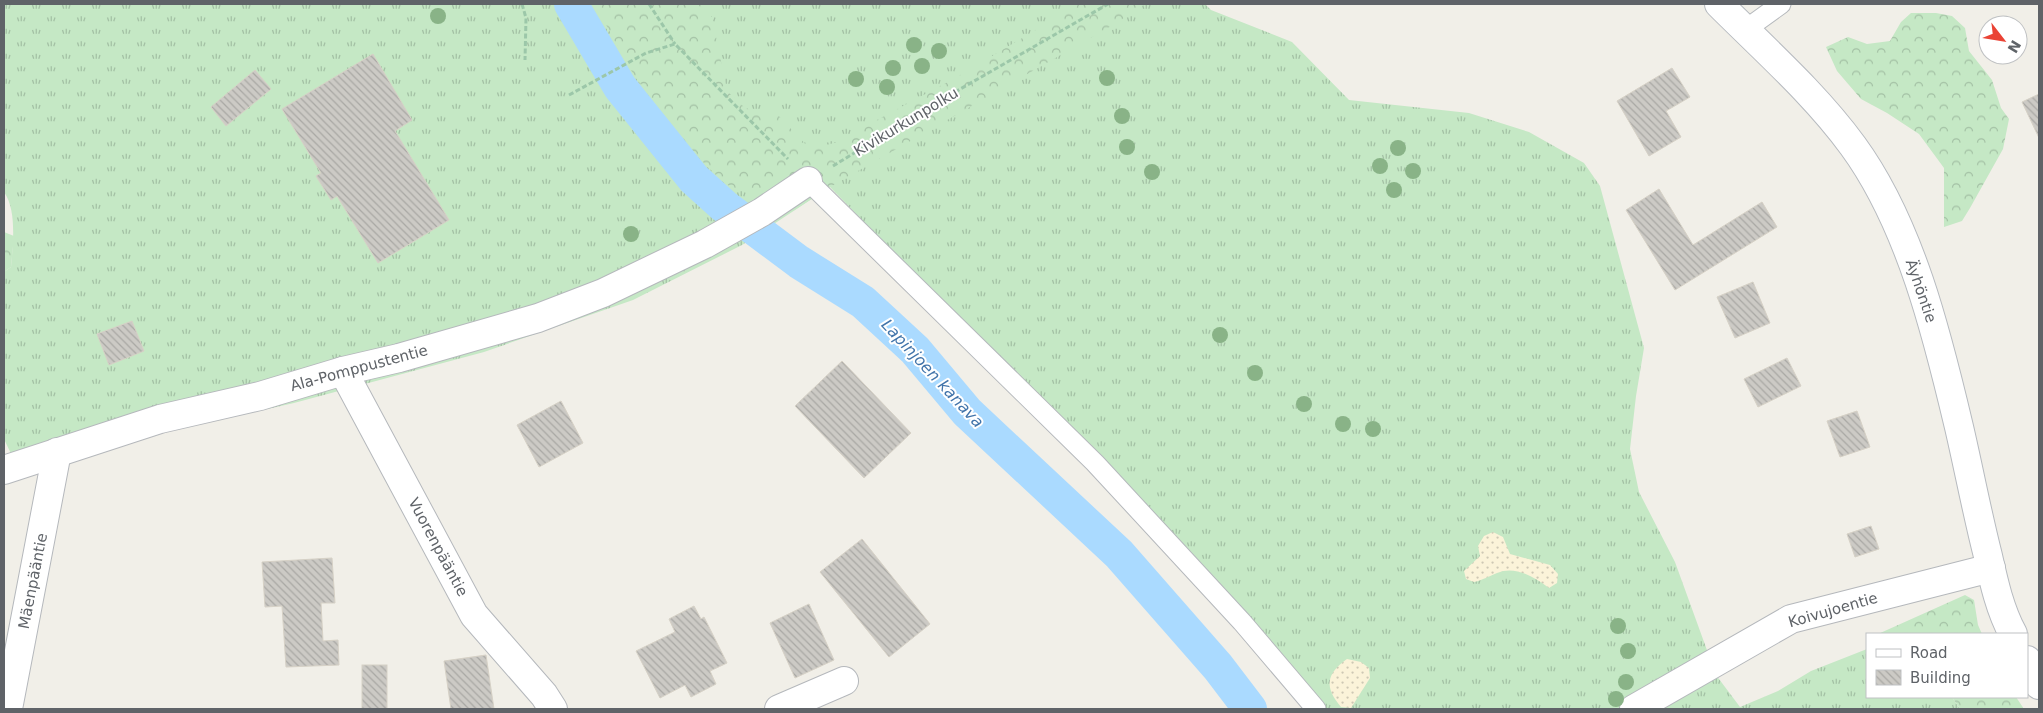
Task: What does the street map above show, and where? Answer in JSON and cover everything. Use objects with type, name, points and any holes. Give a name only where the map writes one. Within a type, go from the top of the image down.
[{"type":"street","name":"Äyhöntie","points":[[1719,4],[1820,104],[1854,147],[1884,197],[1916,272],[1943,359],[1991,568],[2004,617],[2012,633]]},
{"type":"street","name":"Ala-Pomppustentie","points":[[4,470],[160,419],[260,396],[343,371],[399,358],[538,318],[603,293],[713,239],[762,212],[808,181]]},
{"type":"street","name":"Vuorenpääntie","points":[[343,371],[474,615],[554,709]]},
{"type":"street","name":"Mäenpääntie","points":[[8,709],[57,452]]},
{"type":"street","name":"Koivujoentie","points":[[1634,709],[1791,620],[1991,568]]},
{"type":"street","points":[[2028,662],[2039,685]]},
{"type":"street","points":[[779,709],[844,681]]},
{"type":"lane","points":[[1745,30],[1781,4]]},
{"type":"lane","points":[[808,181],[1096,462],[1242,622],[1316,709]]},
{"type":"path","points":[[522,4],[526,18],[525,60]]},
{"type":"path","points":[[648,4],[675,44],[764,132],[808,181]]},
{"type":"path","name":"Kivikurkunpolku","points":[[808,181],[936,103],[1108,4]]},
{"type":"path","points":[[569,95],[646,53],[675,44]]},
{"type":"green space","points":[[4,4],[1205,4],[1211,10],[1292,42],[1349,100],[1469,113],[1529,132],[1584,163],[1600,186],[1644,348],[1630,449],[1639,492],[1675,562],[1716,675],[1740,707],[1778,691],[1811,671],[1866,649],[1866,698],[1953,698],[1960,709],[1321,709],[1092,446],[975,336],[830,187],[742,245],[633,300],[484,352],[294,403],[134,439],[23,479],[4,439],[4,272],[11,267],[13,228],[11,208],[4,192]]},
{"type":"green space","points":[[595,4],[697,4],[712,17],[727,91],[745,108],[777,114],[810,149],[834,143],[957,77],[1079,4],[1145,4],[1120,21],[830,187],[793,211],[725,184],[687,146],[657,108],[628,66]]},
{"type":"green space","points":[[1911,13],[1936,13],[1952,16],[1965,28],[1969,51],[1978,65],[1980,65],[1992,80],[2001,108],[2009,119],[2003,149],[1970,208],[1962,221],[1944,227],[1944,168],[1919,134],[1861,99],[1837,71],[1826,47],[1848,37],[1867,44],[1890,41],[1901,22]]},
{"type":"green space","points":[[4,232],[14,236],[11,267],[4,272]]},
{"type":"green space","points":[[1965,595],[1974,600],[1978,625],[1982,633],[1880,633]]},
{"type":"green space","points":[[1953,698],[2017,698],[2024,709],[1960,709]]},
{"type":"sand","points":[[1493,532],[1503,537],[1510,554],[1550,565],[1558,574],[1557,583],[1549,588],[1531,576],[1511,570],[1474,582],[1466,579],[1464,571],[1480,556],[1478,546],[1484,536]]},
{"type":"sand","points":[[1347,659],[1361,662],[1369,668],[1370,678],[1351,708],[1341,707],[1330,687],[1331,676]]},
{"type":"building","points":[[373,54],[412,120],[395,131],[449,220],[378,263],[337,196],[331,200],[316,176],[321,173],[282,109]]},
{"type":"building","points":[[1672,68],[1690,97],[1666,111],[1681,137],[1649,156],[1617,101]]},
{"type":"building","points":[[255,70],[271,89],[226,126],[211,107]]},
{"type":"building","points":[[2039,94],[2039,138],[2022,102]]},
{"type":"building","points":[[1659,189],[1693,245],[1762,202],[1777,227],[1675,290],[1626,210]]},
{"type":"building","points":[[1753,282],[1770,323],[1735,338],[1717,297]]},
{"type":"building","points":[[132,321],[144,351],[109,365],[97,334]]},
{"type":"building","points":[[1787,358],[1801,386],[1758,407],[1744,379]]},
{"type":"building","points":[[842,361],[911,433],[864,478],[795,406]]},
{"type":"building","points":[[561,401],[583,443],[539,467],[517,425]]},
{"type":"building","points":[[1857,411],[1870,447],[1840,457],[1827,421]]},
{"type":"building","points":[[1871,526],[1879,549],[1855,557],[1847,534]]},
{"type":"building","points":[[862,539],[930,624],[889,657],[820,572]]},
{"type":"building","points":[[332,558],[335,603],[321,603],[323,641],[338,640],[339,665],[286,667],[282,606],[265,607],[262,562]]},
{"type":"building","points":[[809,604],[834,660],[795,678],[770,623]]},
{"type":"building","points":[[694,606],[701,619],[704,617],[727,663],[710,671],[716,684],[691,697],[685,685],[660,698],[636,651],[675,632],[669,619]]},
{"type":"building","points":[[486,655],[494,709],[451,709],[444,661]]},
{"type":"building","points":[[362,665],[387,665],[387,709],[362,709]]},
{"type":"waterway","name":"Lapinjoen kanava","points":[[571,4],[620,87],[694,179],[724,206],[799,262],[863,302],[915,350],[967,412],[1119,554],[1218,667],[1250,709]]}]
